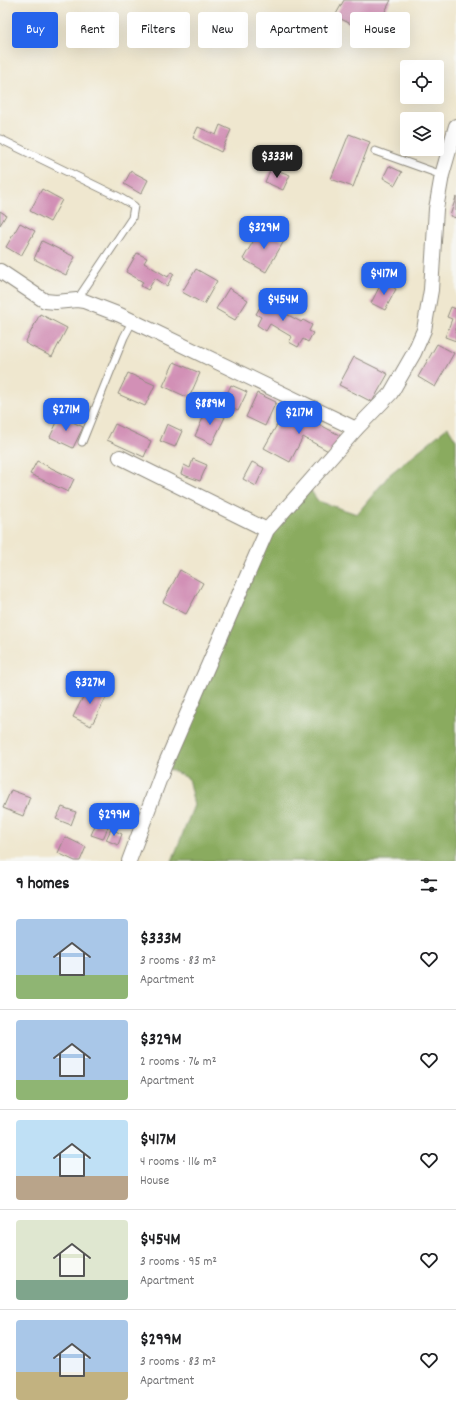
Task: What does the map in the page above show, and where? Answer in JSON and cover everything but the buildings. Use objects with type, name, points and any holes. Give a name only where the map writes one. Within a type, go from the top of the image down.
[{"type":"street","points":[[129,861],[164,767],[267,530],[356,429],[391,393],[414,353],[424,330],[431,290],[436,209],[442,176],[456,126]]},
{"type":"street","points":[[0,271],[45,301],[84,301],[132,322],[356,429]]},
{"type":"street","points":[[120,457],[267,530]]},
{"type":"lane","points":[[0,139],[119,197],[134,206],[132,218],[77,300]]},
{"type":"lane","points":[[375,151],[442,176]]},
{"type":"lane","points":[[82,442],[124,337],[132,322]]},
{"type":"green space","points":[[448,427],[456,440],[456,861],[172,861],[194,805],[188,778],[164,767],[267,530],[307,485],[318,501],[357,514],[390,474]]}]
